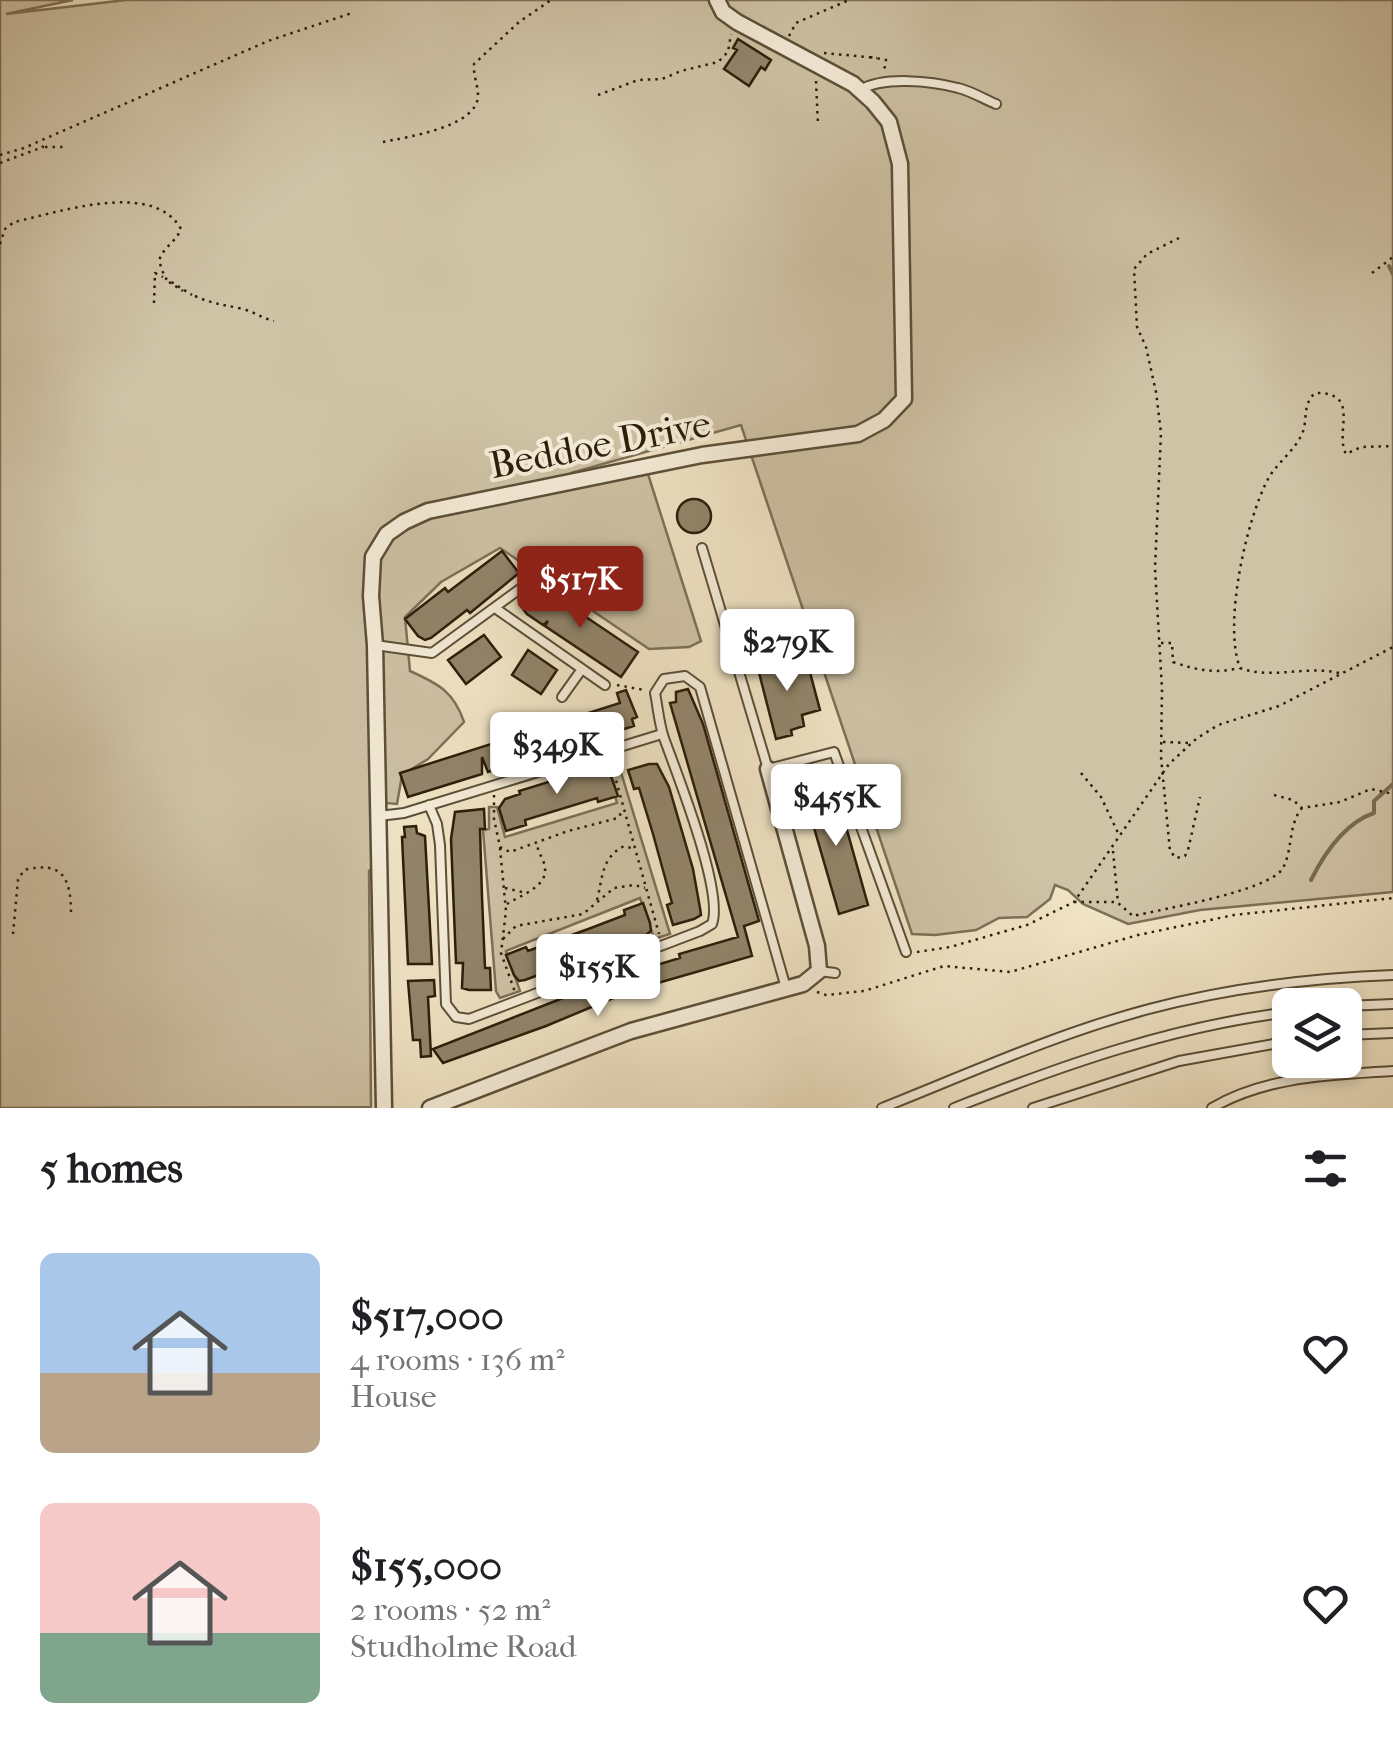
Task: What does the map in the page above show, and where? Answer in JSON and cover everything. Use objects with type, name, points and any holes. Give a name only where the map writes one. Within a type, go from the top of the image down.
[{"type":"street","name":"Beddoe Drive","points":[[384,1108],[371,596],[373,557],[387,534],[428,512],[702,454],[858,434],[895,411],[904,399],[900,164],[889,122],[860,90],[733,20],[717,0]]},
{"type":"street","points":[[430,1108],[631,1031],[803,984],[827,972],[768,769]]},
{"type":"lane","points":[[860,90],[872,83],[934,84],[959,88],[996,104]]},
{"type":"lane","points":[[702,548],[768,769],[834,752],[911,952]]},
{"type":"lane","points":[[375,645],[432,653],[528,583]]},
{"type":"lane","points":[[495,608],[605,685]]},
{"type":"lane","points":[[562,697],[582,669]]},
{"type":"lane","points":[[429,805],[440,845],[446,1004],[456,1017],[469,1019],[712,924],[716,914],[677,770],[662,734],[655,693],[664,679],[685,676],[700,687],[786,988]]},
{"type":"lane","points":[[379,816],[404,813],[662,734]]},
{"type":"lane","points":[[882,1108],[1078,1031],[1148,1009],[1256,987],[1393,975]]},
{"type":"lane","points":[[1362,1005],[1393,1004]]},
{"type":"lane","points":[[954,1108],[1121,1047],[1272,1015]]},
{"type":"lane","points":[[1362,1034],[1393,1033]]},
{"type":"lane","points":[[1032,1108],[1178,1061],[1272,1044]]},
{"type":"lane","points":[[1212,1108],[1255,1089],[1286,1082],[1393,1071]]},
{"type":"path","points":[[383,142],[437,130],[472,110],[478,98],[474,64],[518,22],[551,0]]},
{"type":"path","points":[[788,40],[796,22],[849,0]]},
{"type":"path","points":[[0,154],[268,41],[352,13]]},
{"type":"path","points":[[598,95],[638,80],[662,79],[681,70],[718,62],[728,52],[733,20]]},
{"type":"path","points":[[818,126],[813,63],[826,52],[876,58]]},
{"type":"path","points":[[870,57],[886,60],[884,73]]},
{"type":"path","points":[[38,141],[44,147]]},
{"type":"path","points":[[0,163],[44,147],[66,147]]},
{"type":"path","points":[[0,244],[5,229],[14,222],[103,203],[136,202],[176,222],[178,236],[163,249],[159,261],[165,278],[192,295]]},
{"type":"path","points":[[1179,238],[1147,254],[1134,269],[1137,327],[1153,377],[1160,432],[1155,568],[1162,775],[1170,851],[1176,858],[1185,856],[1188,850],[1200,797]]},
{"type":"path","points":[[1372,273],[1393,257]]},
{"type":"path","points":[[154,303],[154,273],[158,272],[179,290],[216,306],[247,310],[258,318],[274,321]]},
{"type":"path","points":[[1240,668],[1232,639],[1248,528],[1271,474],[1304,431],[1306,404],[1314,393],[1341,402],[1345,411],[1342,448],[1346,454],[1356,448],[1393,446]]},
{"type":"path","points":[[1343,439],[1356,448]]},
{"type":"path","points":[[1160,643],[1172,643],[1174,662],[1188,667],[1224,672],[1240,668],[1271,675],[1314,670],[1340,674]]},
{"type":"path","points":[[1074,902],[1162,775],[1191,744],[1218,725],[1279,706],[1393,647]]},
{"type":"path","points":[[605,685],[655,693]]},
{"type":"path","points":[[1161,742],[1191,744]]},
{"type":"path","points":[[608,751],[662,945]]},
{"type":"path","points":[[1082,772],[1101,796],[1120,838]]},
{"type":"path","points":[[495,785],[494,819],[506,904],[501,952],[518,1000]]},
{"type":"path","points":[[911,952],[1027,925],[1074,902],[1117,902],[1133,916],[1216,897],[1272,878],[1282,870],[1295,816],[1302,808],[1340,802],[1362,791],[1393,794]]},
{"type":"path","points":[[1274,795],[1293,800],[1302,808]]},
{"type":"path","points":[[501,862],[510,852],[618,818],[624,809]]},
{"type":"path","points":[[618,818],[628,823]]},
{"type":"path","points":[[597,902],[605,861],[611,852],[624,846],[631,834]]},
{"type":"path","points":[[506,904],[539,886],[545,876],[537,842]]},
{"type":"path","points":[[624,846],[636,849]]},
{"type":"path","points":[[500,847],[510,852]]},
{"type":"path","points":[[524,847],[538,853]]},
{"type":"path","points":[[1112,850],[1117,902]]},
{"type":"path","points":[[13,934],[18,880],[24,870],[57,870],[66,878],[71,886],[70,914]]},
{"type":"path","points":[[634,886],[642,876]]},
{"type":"path","points":[[504,888],[524,893]]},
{"type":"path","points":[[505,923],[516,926],[583,914],[614,888],[646,888]]},
{"type":"path","points":[[803,984],[826,995],[864,992],[944,966],[1010,972],[1138,935],[1234,915],[1393,898]]},
{"type":"path","points":[[503,939],[516,926]]},
{"type":"shaded area","points":[[0,0],[73,0],[6,14],[126,0],[1393,0],[1393,892],[1200,910],[1128,924],[1083,904],[1068,890],[1055,885],[1050,899],[1027,917],[999,918],[976,930],[912,934],[741,425],[571,473],[571,489],[648,474],[701,641],[689,647],[649,649],[500,548],[441,582],[405,617],[410,671],[444,690],[464,722],[428,759],[402,775],[397,804],[374,802],[373,867],[369,871],[371,1107],[0,1108]]},
{"type":"shaded area","points":[[620,769],[670,934],[654,939],[640,898],[506,951],[520,991],[500,998],[496,991],[483,830],[489,829],[489,807],[497,807],[505,837],[617,803],[609,773]]},
{"type":"building","points":[[738,39],[771,60],[765,70],[761,67],[749,86],[724,69],[737,50],[733,48]]},
{"type":"building","points":[[694,499],[706,504],[711,516],[706,528],[694,533],[682,528],[677,516],[682,504]]},
{"type":"building","points":[[502,551],[519,573],[470,613],[467,610],[431,638],[418,636],[405,619]]},
{"type":"building","points":[[537,584],[638,652],[621,677],[545,626],[548,621],[543,625],[527,614],[523,609]]},
{"type":"building","points":[[484,635],[501,657],[466,684],[448,660]]},
{"type":"building","points":[[528,650],[557,670],[541,694],[512,675]]},
{"type":"building","points":[[786,653],[790,670],[808,665],[820,710],[802,715],[804,726],[791,730],[792,735],[776,739],[756,661]]},
{"type":"building","points":[[688,689],[703,724],[759,921],[744,926],[752,956],[630,991],[443,1063],[433,1049],[614,978],[680,958],[679,954],[738,937],[670,703],[676,702],[676,692]]},
{"type":"building","points":[[626,690],[637,717],[632,719],[634,726],[488,772],[482,757],[482,774],[408,797],[400,773],[620,703],[617,693]]},
{"type":"building","points":[[657,764],[669,787],[700,908],[701,915],[673,925],[667,905],[672,903],[653,834],[639,788],[634,789],[628,770]]},
{"type":"building","points":[[607,769],[618,796],[598,802],[597,798],[525,820],[526,825],[506,831],[499,808],[505,799],[520,794],[519,791]]},
{"type":"building","points":[[834,784],[868,905],[839,914],[804,793]]},
{"type":"building","points":[[484,809],[485,829],[480,829],[482,897],[485,968],[490,968],[491,990],[469,990],[462,988],[463,963],[456,963],[451,839],[455,812]]},
{"type":"building","points":[[416,826],[417,833],[425,836],[432,964],[408,964],[402,837],[404,827]]},
{"type":"building","points":[[643,903],[651,931],[646,935],[525,980],[519,981],[514,975],[506,955],[591,928],[625,915],[624,910]]},
{"type":"building","points":[[434,980],[435,996],[428,997],[431,1056],[421,1057],[420,1040],[413,1040],[408,981]]},
{"type":"waterway","points":[[1389,266],[1393,274]]},
{"type":"waterway","points":[[1311,880],[1336,840],[1374,813],[1374,801],[1393,784]]}]
